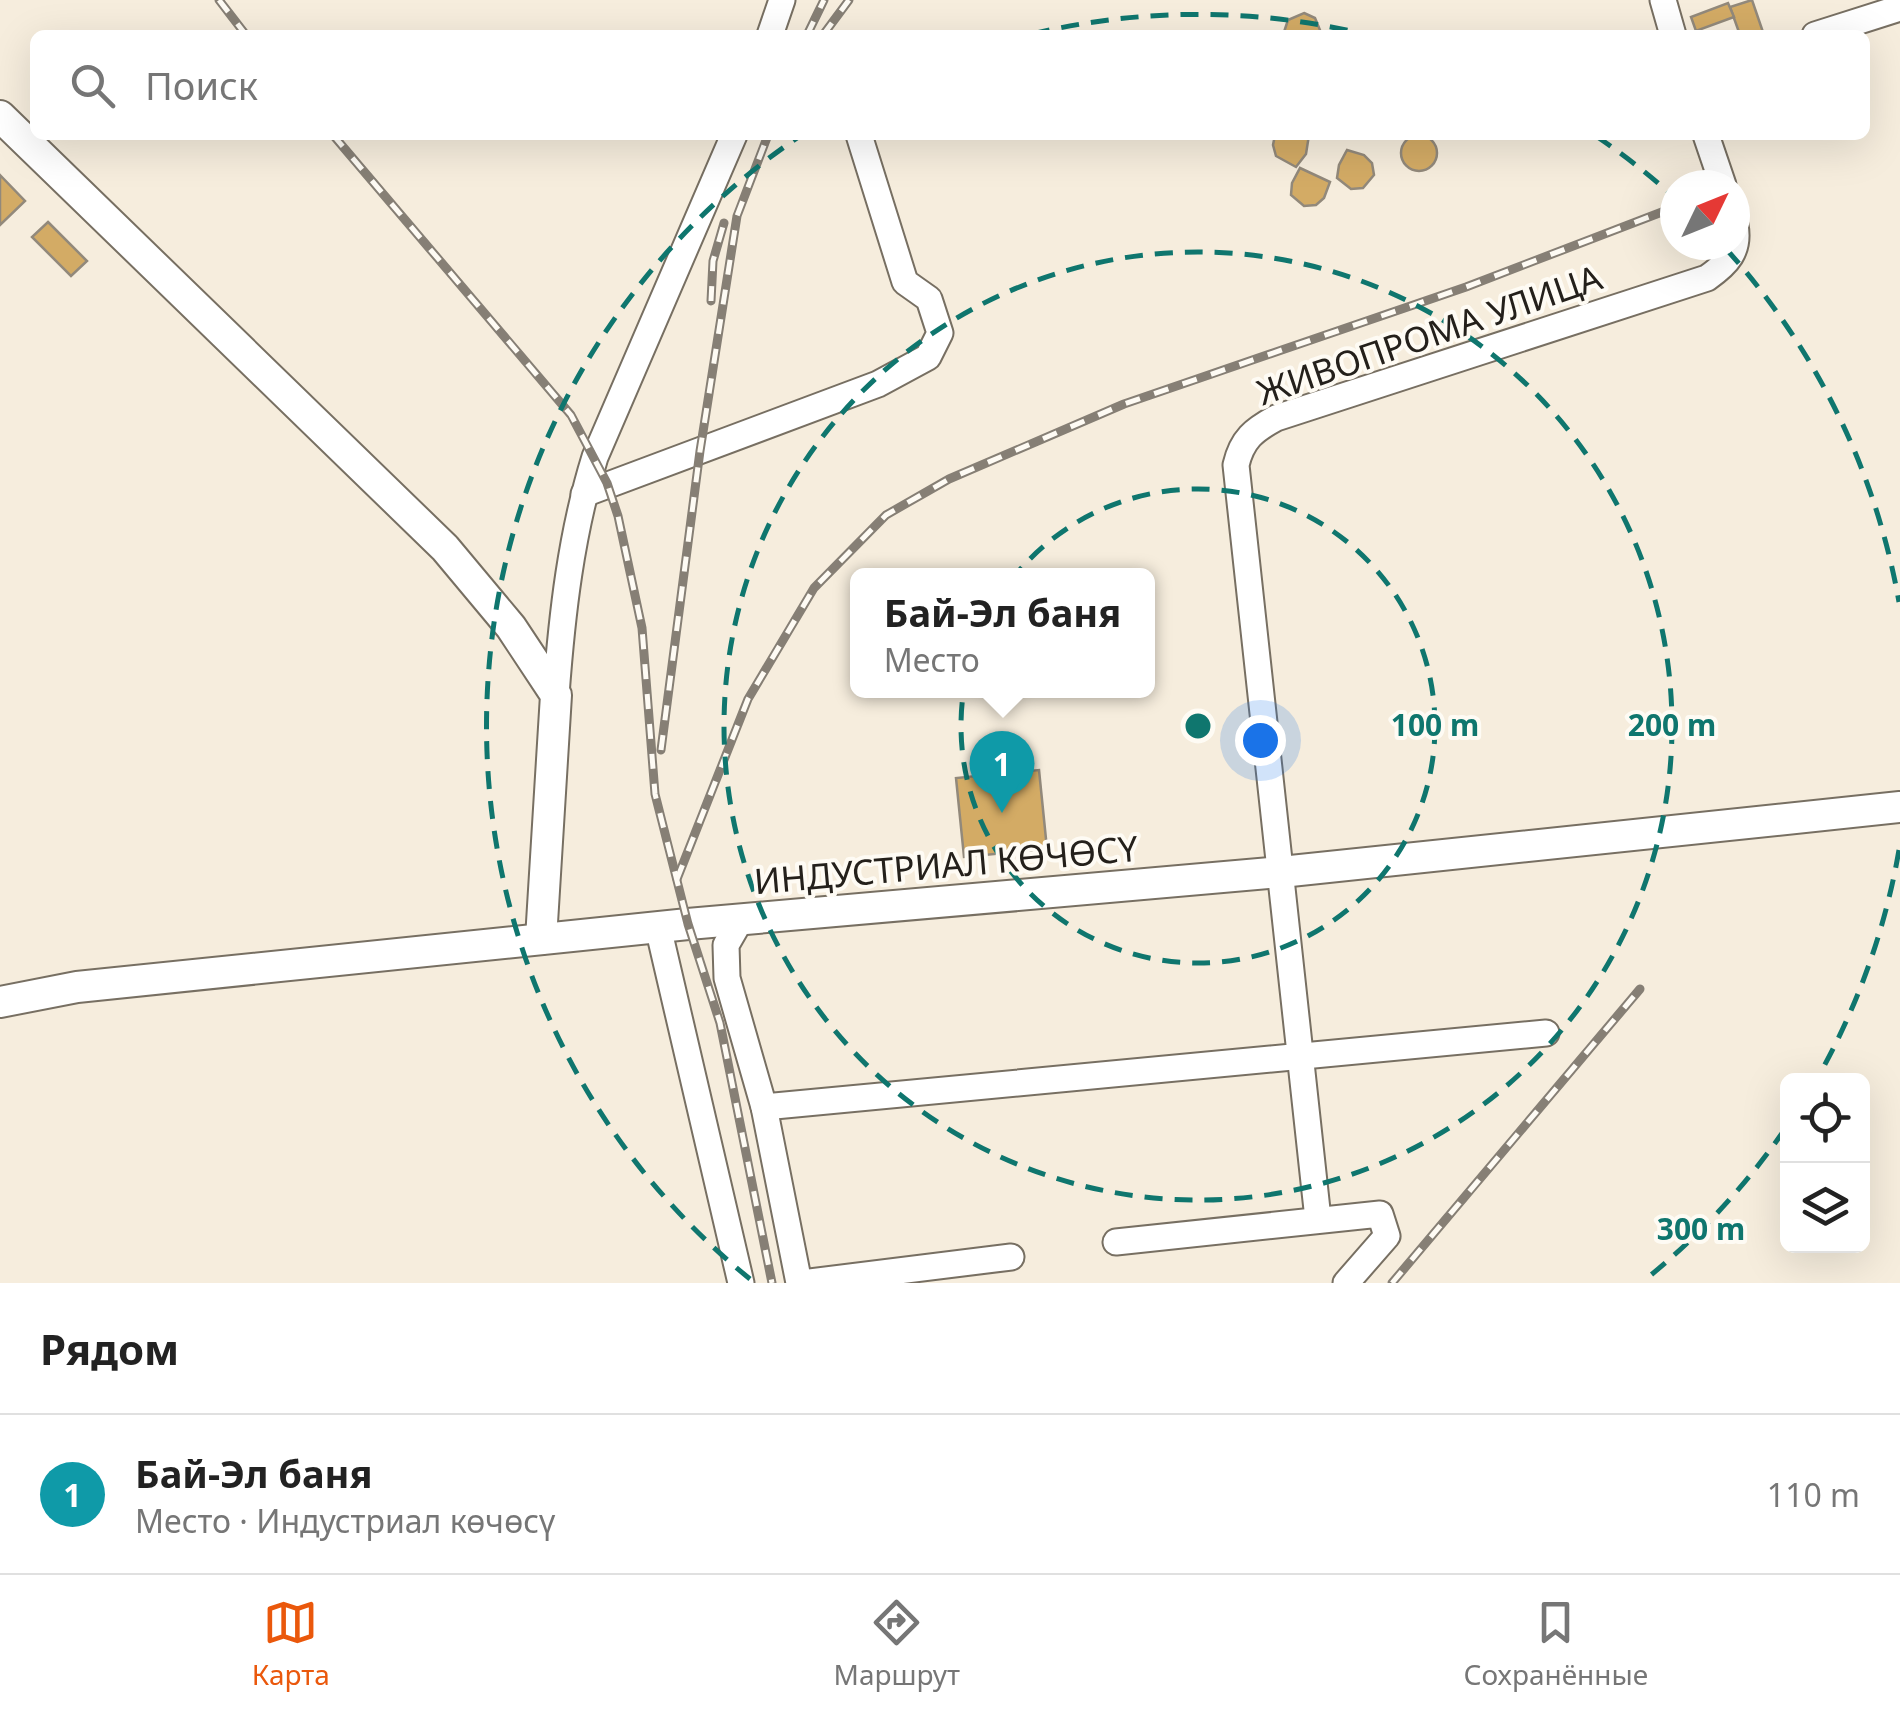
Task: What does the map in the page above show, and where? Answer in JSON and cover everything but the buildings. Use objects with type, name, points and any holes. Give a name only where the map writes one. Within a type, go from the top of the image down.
[{"type":"main road","points":[[4,126],[445,548],[512,627],[556,694],[541,939]]},
{"type":"main road","name":"ИНДУСТРИАЛ КӨЧӨСҮ","points":[[0,1002],[76,987],[541,939],[1281,872],[1900,807]]},
{"type":"street","points":[[772,30],[782,0]]},
{"type":"street","points":[[1663,0],[1672,30]]},
{"type":"street","points":[[1831,30],[1900,8]]},
{"type":"street","points":[[556,694],[562,604],[584,494],[640,347],[732,140]]},
{"type":"street","points":[[584,494],[878,384],[928,358],[940,333],[929,300],[905,282],[861,140]]},
{"type":"street","points":[[1708,140],[1718,170]]},
{"type":"street","name":"ЖИВОПРОМА УЛИЦА","points":[[1281,872],[1236,464],[1241,445],[1254,430],[1276,418],[1706,278],[1729,260]]},
{"type":"street","points":[[1281,872],[1318,1220]]},
{"type":"street","points":[[741,919],[726,945],[727,978],[764,1107],[801,1283],[1011,1257]]},
{"type":"street","points":[[658,927],[740,1283]]},
{"type":"street","points":[[764,1107],[1546,1033]]},
{"type":"street","points":[[1116,1242],[1380,1214],[1387,1236],[1346,1283]]},
{"type":"railway","points":[[219,0],[242,30]]},
{"type":"railway","points":[[809,30],[824,0]]},
{"type":"railway","points":[[827,30],[849,0]]},
{"type":"railway","points":[[337,140],[571,415],[607,483],[642,628],[655,794],[688,924],[720,1023],[772,1283]]},
{"type":"railway","points":[[661,750],[700,451],[737,216],[766,140]]},
{"type":"railway","points":[[677,879],[748,699],[814,588],[886,515],[949,479],[1124,404],[1466,287],[1660,213]]},
{"type":"railway","points":[[711,301],[713,261],[724,223]]},
{"type":"railway","points":[[1392,1283],[1640,989]]},
{"type":"place","name":"Бай-Эл баня","points":[[1002,813]]}]
